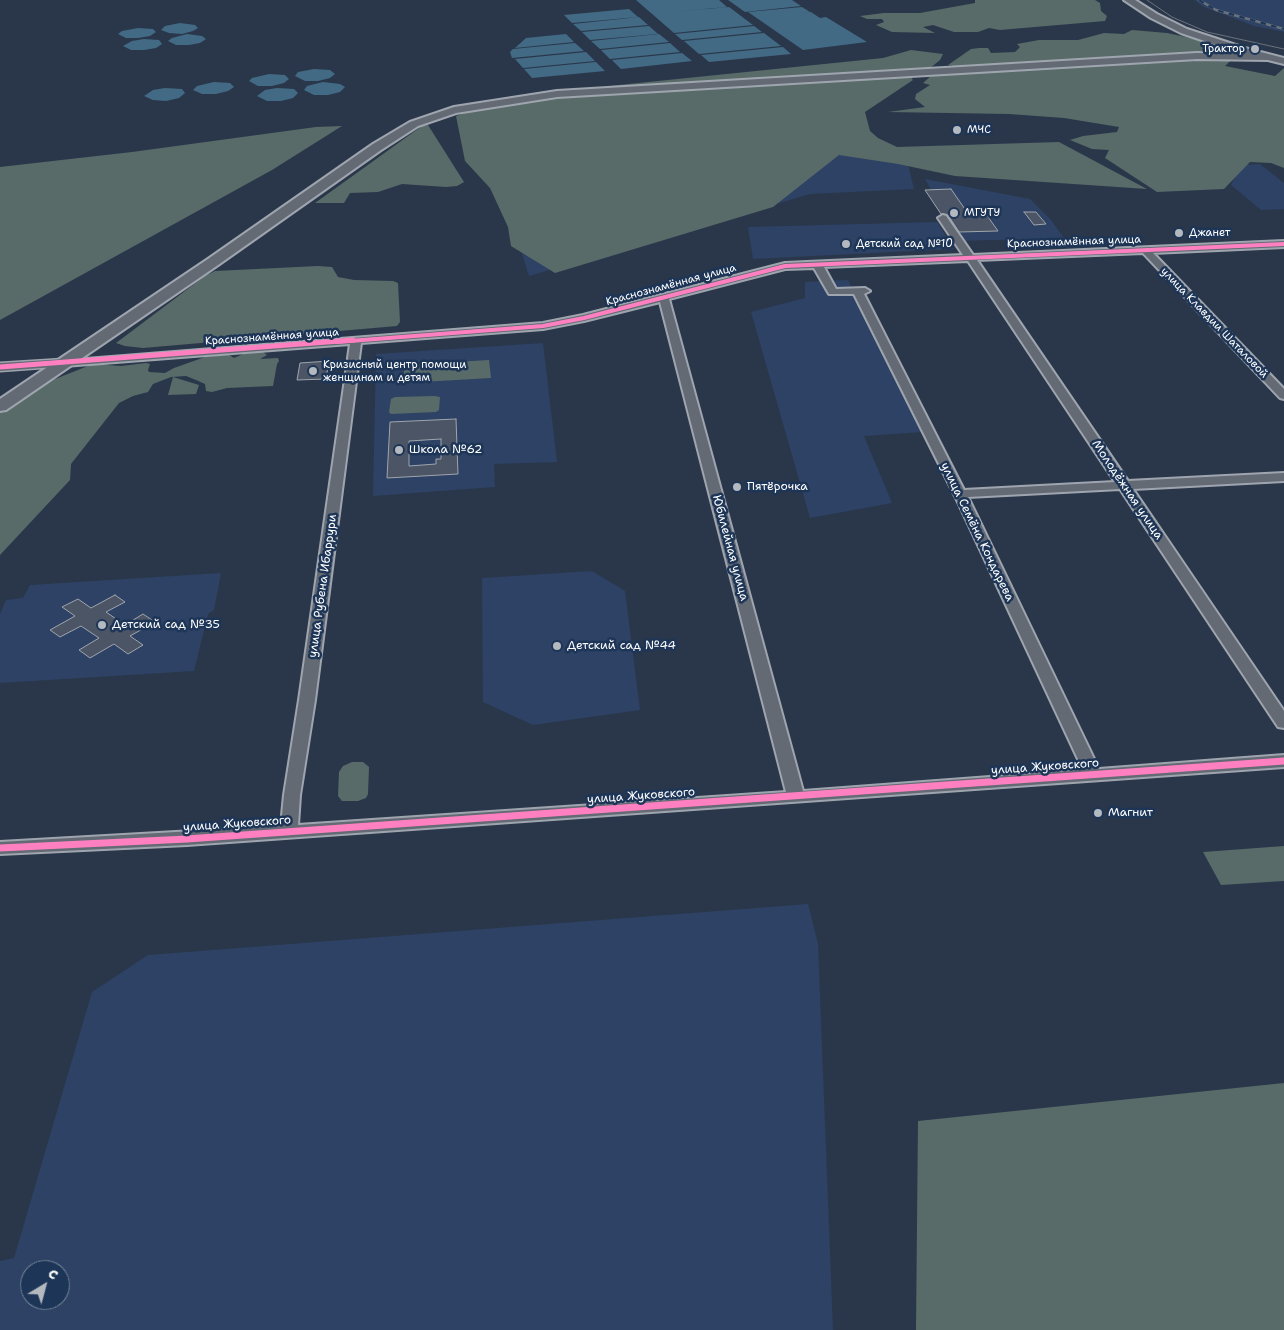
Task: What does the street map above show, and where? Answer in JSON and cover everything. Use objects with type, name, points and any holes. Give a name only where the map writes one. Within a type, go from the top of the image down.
[{"type":"main road","points":[[1129,0],[1170,25],[1232,47],[1266,52]]},
{"type":"main road","points":[[1140,0],[1150,8],[1185,26],[1266,52],[1284,61]]},
{"type":"main road","points":[[1197,56],[1232,47]]},
{"type":"main road","points":[[0,406],[377,147],[414,124],[454,110],[491,103],[567,94],[1284,51]]},
{"type":"street","name":"Молодёжная улица","points":[[943,218],[1284,723]]},
{"type":"street","name":"Краснознамённая улица","points":[[64,363],[543,326],[664,298],[776,267],[1284,244]]},
{"type":"street","name":"улица Клавдии Шаталовой","points":[[1145,250],[1284,396]]},
{"type":"street","name":"улица Семёна Кондарева","points":[[817,264],[832,292],[861,291],[1094,775]]},
{"type":"street","name":"Юбилейная улица","points":[[664,298],[796,797]]},
{"type":"street","name":"улица Рубена Ибаррури","points":[[290,832],[292,795],[308,700],[356,340]]},
{"type":"street","points":[[0,367],[64,363]]},
{"type":"street","points":[[960,494],[1284,477]]},
{"type":"street","name":"улица Жуковского","points":[[0,848],[187,839],[1284,761]]},
{"type":"shaded area","points":[[636,0],[719,0],[727,7],[671,12],[729,7],[753,25],[674,33]]},
{"type":"shaded area","points":[[728,0],[792,0],[801,6],[745,12]]},
{"type":"shaded area","points":[[975,0],[1095,0],[1100,3],[1101,11],[1107,16],[1105,21],[1000,30],[989,28],[978,32],[954,32],[933,25],[923,27],[935,33],[892,32],[876,25],[884,22],[882,19],[867,19],[860,16],[884,13],[920,13],[975,3]]},
{"type":"shaded area","points":[[1194,0],[1284,0],[1284,32],[1254,26],[1204,7]]},
{"type":"shaded area","points":[[802,7],[810,12],[791,14],[811,12],[820,18],[826,17],[867,42],[803,50],[748,12]]},
{"type":"shaded area","points":[[629,9],[638,17],[572,23],[564,15]]},
{"type":"shaded area","points":[[639,17],[648,25],[581,31],[573,24]]},
{"type":"shaded area","points":[[180,23],[195,25],[198,28],[182,34],[161,30],[165,26]]},
{"type":"shaded area","points":[[649,26],[658,34],[590,40],[582,32]]},
{"type":"shaded area","points":[[754,26],[762,32],[682,40],[675,34]]},
{"type":"shaded area","points":[[138,28],[153,29],[156,32],[150,36],[138,38],[126,38],[118,34],[122,31]]},
{"type":"shaded area","points":[[1132,30],[1167,33],[1214,43],[1218,46],[1188,54],[958,67],[948,65],[971,49],[988,48],[991,53],[1015,52],[1020,47],[1017,44],[1039,40],[1078,40],[1104,33],[1124,34]]},
{"type":"shaded area","points":[[764,33],[781,46],[699,54],[684,41]]},
{"type":"shaded area","points":[[187,34],[202,36],[206,39],[200,43],[189,45],[176,45],[168,41],[172,38]]},
{"type":"shaded area","points":[[566,34],[574,42],[515,48],[526,38]]},
{"type":"shaded area","points":[[659,34],[669,42],[600,49],[591,41]]},
{"type":"shaded area","points":[[144,39],[159,40],[162,44],[156,48],[144,50],[131,50],[123,46],[132,41]]},
{"type":"shaded area","points":[[575,43],[584,51],[512,58],[510,52],[513,49]]},
{"type":"shaded area","points":[[670,43],[680,52],[610,59],[601,50]]},
{"type":"shaded area","points":[[783,47],[791,54],[709,62],[701,55]]},
{"type":"shaded area","points":[[911,50],[943,54],[940,60],[929,69],[610,88],[609,86],[883,58]]},
{"type":"shaded area","points":[[586,52],[595,61],[523,68],[515,59]]},
{"type":"shaded area","points":[[682,53],[692,61],[621,69],[612,60]]},
{"type":"shaded area","points":[[1234,57],[1225,66],[1275,76],[1284,68],[1284,168],[1271,163],[1250,162],[1224,189],[1157,192],[1105,158],[1109,150],[1092,149],[1070,140],[1083,136],[1117,132],[1119,127],[1064,118],[1009,114],[888,112],[925,107],[915,99],[916,94],[930,85],[923,83],[933,74]]},
{"type":"shaded area","points":[[596,62],[605,71],[532,78],[524,69]]},
{"type":"shaded area","points":[[314,69],[330,70],[335,74],[330,78],[318,81],[305,81],[295,76],[298,72]]},
{"type":"shaded area","points":[[269,74],[285,75],[289,79],[284,83],[272,86],[258,86],[249,81],[252,78]]},
{"type":"shaded area","points":[[910,76],[913,80],[865,112],[870,131],[878,138],[897,147],[1059,142],[1147,189],[955,176],[898,164],[839,155],[773,207],[555,273],[511,246],[508,227],[490,188],[465,161],[456,116],[473,110],[519,101],[564,97]]},
{"type":"shaded area","points":[[214,82],[230,83],[234,87],[228,91],[216,94],[202,94],[193,90],[197,86]]},
{"type":"shaded area","points":[[323,82],[340,84],[345,87],[340,92],[328,95],[314,95],[304,90],[307,86]]},
{"type":"shaded area","points":[[165,88],[182,89],[185,93],[179,98],[166,101],[153,100],[144,96],[153,90]]},
{"type":"shaded area","points":[[277,88],[294,89],[298,93],[293,98],[281,101],[267,101],[257,96],[265,90]]},
{"type":"shaded area","points":[[428,125],[464,182],[457,186],[446,187],[402,184],[378,192],[350,193],[344,203],[315,203],[422,126]]},
{"type":"shaded area","points":[[342,126],[272,170],[0,320],[0,167],[132,152],[316,127]]},
{"type":"shaded area","points":[[732,131],[907,161],[914,189],[810,194],[529,276],[519,244]]},
{"type":"shaded area","points":[[1260,164],[1284,183],[1284,209],[1261,210],[1231,185],[1241,165]]},
{"type":"shaded area","points":[[925,179],[1030,199],[1051,220],[1064,238],[959,241]]},
{"type":"shaded area","points":[[937,222],[954,249],[753,259],[748,227]]},
{"type":"shaded area","points":[[332,267],[338,277],[398,283],[400,322],[397,326],[143,348],[116,343],[205,276],[215,271]]},
{"type":"shaded area","points":[[848,280],[923,432],[864,436],[892,503],[810,518],[751,312],[805,298],[805,282]]},
{"type":"shaded area","points":[[543,343],[557,462],[494,464],[495,487],[373,496],[376,354]]},
{"type":"shaded area","points":[[263,352],[267,355],[260,359],[278,358],[279,361],[273,386],[227,388],[212,392],[206,391],[205,384],[186,376],[171,377],[153,384],[148,392],[133,396],[119,403],[71,464],[70,480],[0,555],[0,412],[40,385],[93,364],[121,366],[146,363],[150,364],[149,372],[165,373],[205,357],[228,354],[234,358],[243,354]]},
{"type":"shaded area","points":[[489,360],[491,378],[404,383],[404,365]]},
{"type":"shaded area","points":[[173,377],[199,385],[196,394],[168,395]]},
{"type":"shaded area","points":[[395,397],[440,397],[439,410],[436,412],[391,414],[389,412],[391,399]]},
{"type":"shaded area","name":"Детский сад №44","points":[[592,571],[625,591],[640,710],[533,725],[483,702],[482,578]]},
{"type":"shaded area","points":[[221,573],[214,610],[208,614],[194,671],[0,683],[0,614],[6,600],[23,598],[30,585]]},
{"type":"shaded area","points":[[352,762],[363,762],[369,767],[368,794],[366,798],[358,801],[342,801],[338,796],[339,772],[343,766]]},
{"type":"shaded area","points":[[1284,846],[1284,881],[1221,885],[1203,852]]},
{"type":"shaded area","points":[[808,904],[818,944],[833,1330],[0,1330],[0,1261],[14,1258],[92,992],[148,955]]},
{"type":"shaded area","points":[[1284,1083],[1284,1330],[916,1330],[918,1121]]},
{"type":"building","name":"МГУТУ","points":[[951,189],[969,215],[986,214],[998,231],[959,232],[948,215],[941,214],[925,190]]},
{"type":"building","points":[[1024,212],[1036,212],[1046,224],[1034,225]]},
{"type":"building","name":"Кризисный центр помощи женщинам и детям","points":[[329,361],[326,379],[297,380],[300,363]]},
{"type":"building","name":"Школа №62","points":[[456,419],[458,474],[387,478],[390,422]],"holes":[[[441,439],[441,459],[436,459],[436,464],[409,466],[409,441]]]},
{"type":"building","name":"Детский сад №35","points":[[115,595],[125,602],[106,612],[125,625],[143,614],[155,622],[130,636],[143,645],[128,654],[114,644],[90,658],[79,650],[99,638],[81,626],[60,637],[50,630],[75,616],[62,607],[78,599],[91,608]]},
{"type":"tram line","points":[[1147,0],[1172,17],[1207,32],[1284,49]]},
{"type":"railway","points":[[1199,0],[1216,10],[1284,29]]},
{"type":"cycle path","points":[[0,367],[543,326],[584,318],[785,266],[1284,244]]},
{"type":"cycle path","points":[[0,848],[187,839],[1284,761]]},
{"type":"place","name":"Трактор","points":[[1255,49]]},
{"type":"place","name":"МЧС","points":[[957,130]]},
{"type":"place","name":"МГУТУ","points":[[954,213]]},
{"type":"place","name":"Джанет","points":[[1179,233]]},
{"type":"place","name":"Детский сад №10","points":[[846,244]]},
{"type":"place","name":"Кризисный центр помощи женщинам и детям","points":[[313,371]]},
{"type":"place","name":"Школа №62","points":[[399,450]]},
{"type":"place","name":"Пятёрочка","points":[[737,487]]},
{"type":"place","name":"Детский сад №35","points":[[102,625]]},
{"type":"place","name":"Детский сад №44","points":[[557,646]]},
{"type":"place","name":"Магнит","points":[[1098,813]]}]
